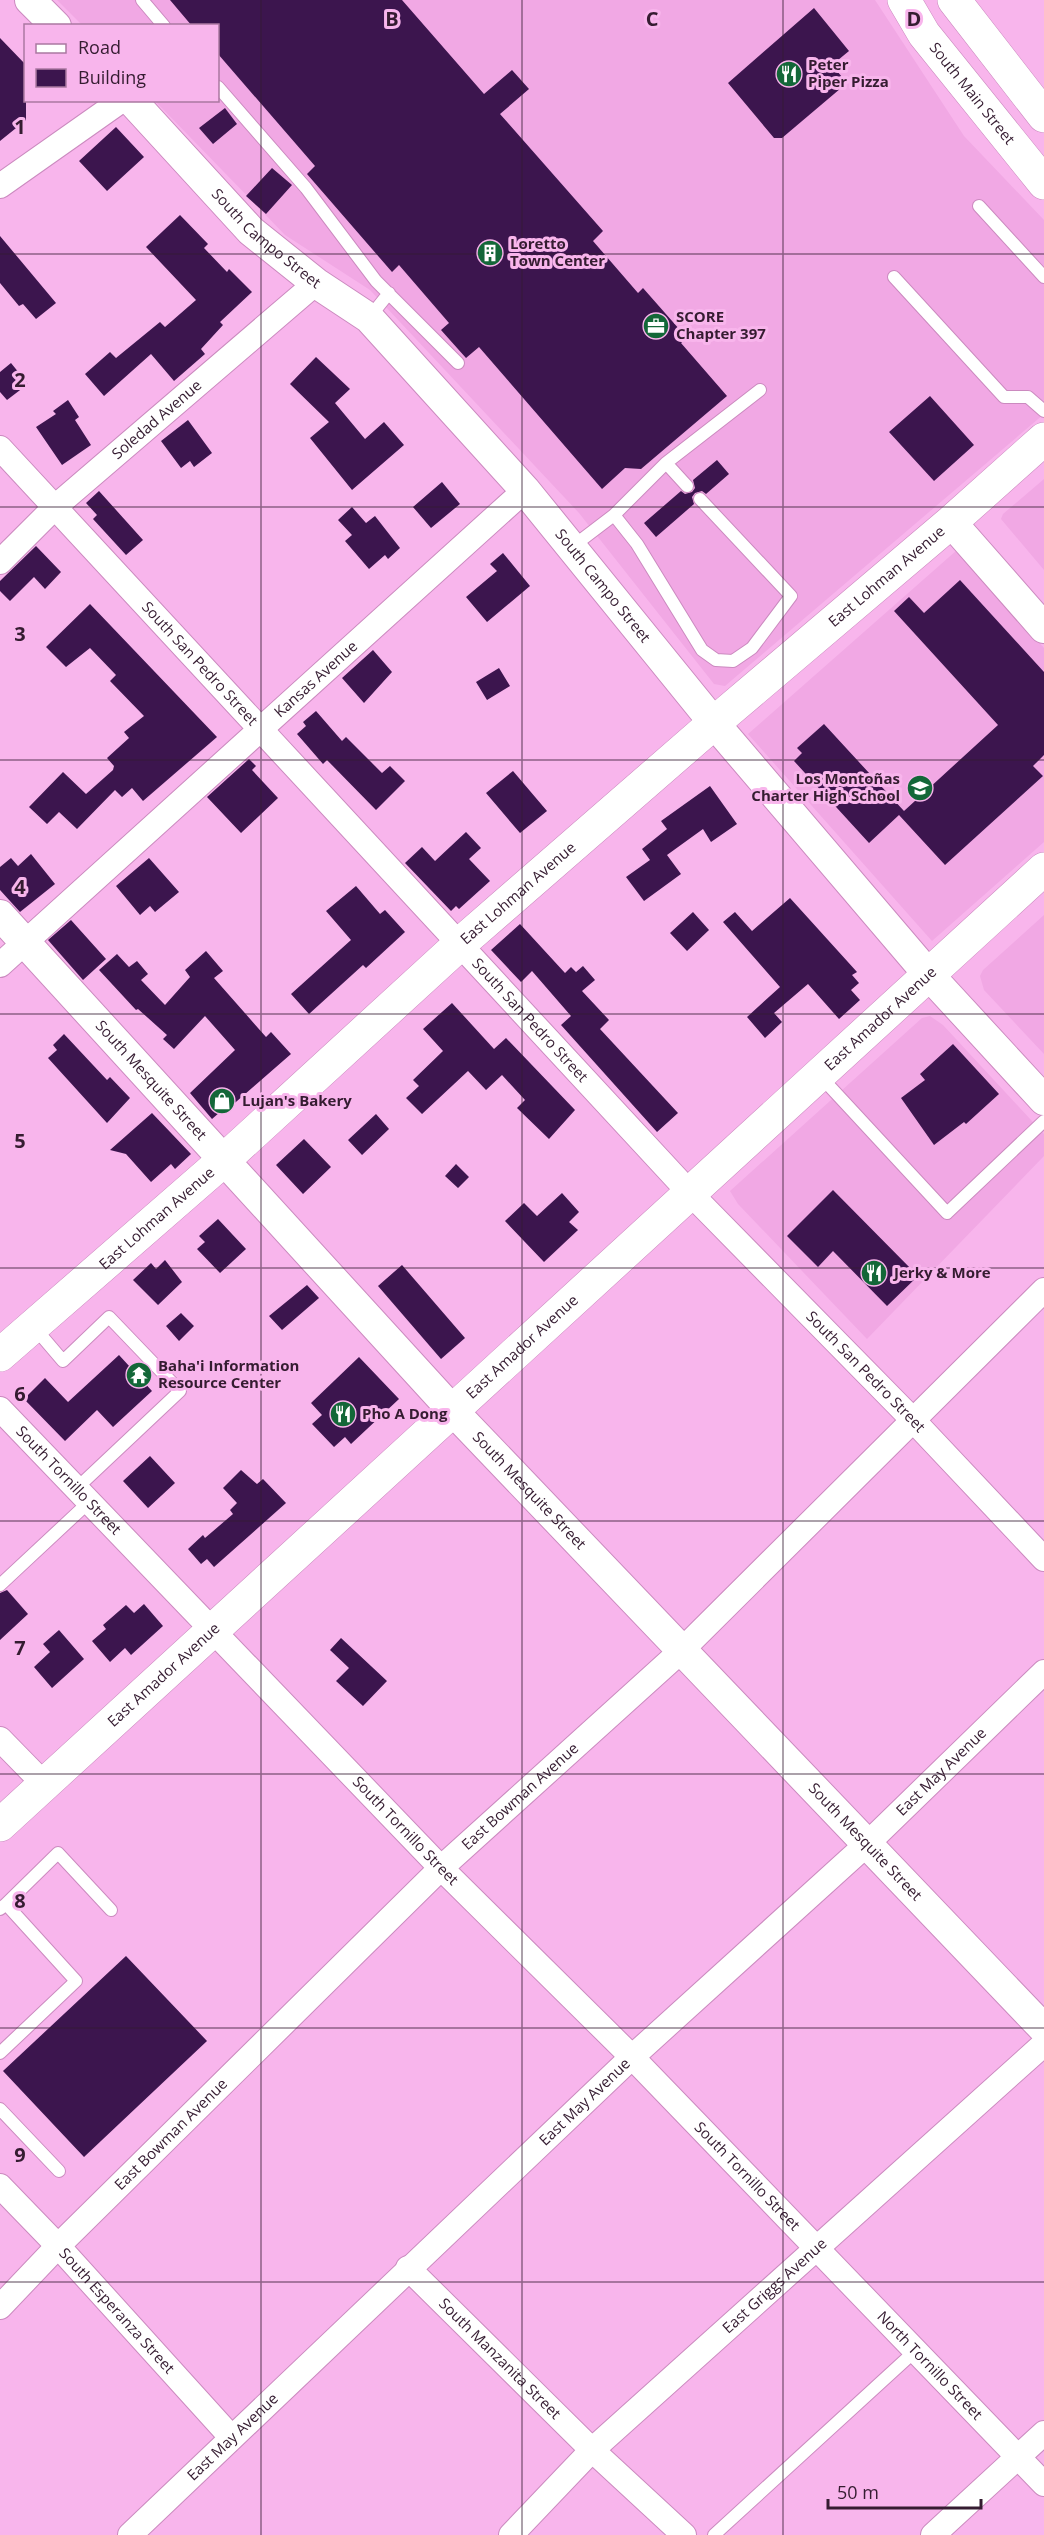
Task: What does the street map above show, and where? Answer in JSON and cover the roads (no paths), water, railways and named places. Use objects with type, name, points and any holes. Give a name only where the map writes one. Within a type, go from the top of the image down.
[{"type":"main road","name":"South Main Street","points":[[904,0],[924,34],[1044,183]]},
{"type":"main road","points":[[924,34],[957,5],[1044,116]]},
{"type":"main road","name":"East Lohman Avenue","points":[[0,1355],[224,1160],[461,943],[714,723],[951,522],[1044,439]]},
{"type":"main road","name":"East Amador Avenue","points":[[0,1825],[212,1629],[454,1412],[689,1192],[1044,869]]},
{"type":"street","points":[[30,0],[54,24]]},
{"type":"street","points":[[0,186],[119,102]]},
{"type":"street","name":"South Campo Street","points":[[133,102],[251,231],[316,284],[369,318],[525,490],[714,723],[928,974],[1044,1100]]},
{"type":"street","name":"Soledad Avenue","points":[[0,562],[56,506],[316,284]]},
{"type":"street","name":"South San Pedro Street","points":[[0,447],[689,1192],[912,1419],[1044,1559]]},
{"type":"street","name":"Kansas Avenue","points":[[0,965],[525,490]]},
{"type":"street","points":[[951,522],[1044,628]]},
{"type":"street","name":"South Mesquite Street","points":[[0,915],[454,1412],[1044,2029]]},
{"type":"street","name":"East Bowman Avenue","points":[[0,2307],[58,2246],[441,1868],[681,1651],[1044,1290]]},
{"type":"street","name":"South Tornillo Street","points":[[0,1409],[441,1868],[632,2057],[815,2247]]},
{"type":"street","name":"East May Avenue","points":[[130,2535],[632,2057],[867,1844],[1044,1672]]},
{"type":"street","points":[[0,1739],[44,1784]]},
{"type":"street","name":"East Griggs Avenue","points":[[512,2535],[591,2450],[1044,2044]]},
{"type":"street","name":"South Esperanza Street","points":[[0,2186],[58,2246],[231,2438]]},
{"type":"street","name":"North Tornillo Street","points":[[815,2247],[1044,2484]]},
{"type":"street","name":"South Manzanita Street","points":[[408,2268],[591,2450],[684,2535]]},
{"type":"street","points":[[933,2535],[1044,2433]]},
{"type":"lane","points":[[142,0],[162,24]]},
{"type":"lane","points":[[219,88],[306,188],[389,293],[458,363]]},
{"type":"lane","points":[[979,206],[1044,277]]},
{"type":"lane","points":[[894,277],[1004,397],[1028,397],[1044,411]]},
{"type":"lane","points":[[369,318],[389,293]]},
{"type":"lane","points":[[571,548],[614,515],[666,463],[760,390]]},
{"type":"lane","points":[[666,463],[687,486]]},
{"type":"lane","points":[[614,515],[637,544],[702,651],[716,660],[733,661],[752,648],[792,596],[700,499]]},
{"type":"lane","points":[[818,1074],[947,1213],[1044,1121]]},
{"type":"lane","points":[[0,1584],[180,1391],[109,1317],[63,1361],[33,1326]]},
{"type":"lane","points":[[0,2053],[76,1981],[3,1906],[58,1853],[111,1910]]},
{"type":"lane","points":[[0,2109],[59,2171]]},
{"type":"lane","points":[[714,2535],[914,2352]]},
{"type":"place","name":"Peter Piper Pizza","points":[[789,74]]},
{"type":"place","name":"Loretto Town Center","points":[[490,253]]},
{"type":"place","name":"SCORE Chapter 397","points":[[656,326]]},
{"type":"place","name":"Los Montoñas Charter High School","points":[[920,788]]},
{"type":"place","name":"Lujan's Bakery","points":[[222,1101]]},
{"type":"place","name":"Jerky & More","points":[[874,1273]]},
{"type":"place","name":"Baha'i Information Resource Center","points":[[139,1375]]},
{"type":"place","name":"Pho A Dong","points":[[343,1414]]}]
